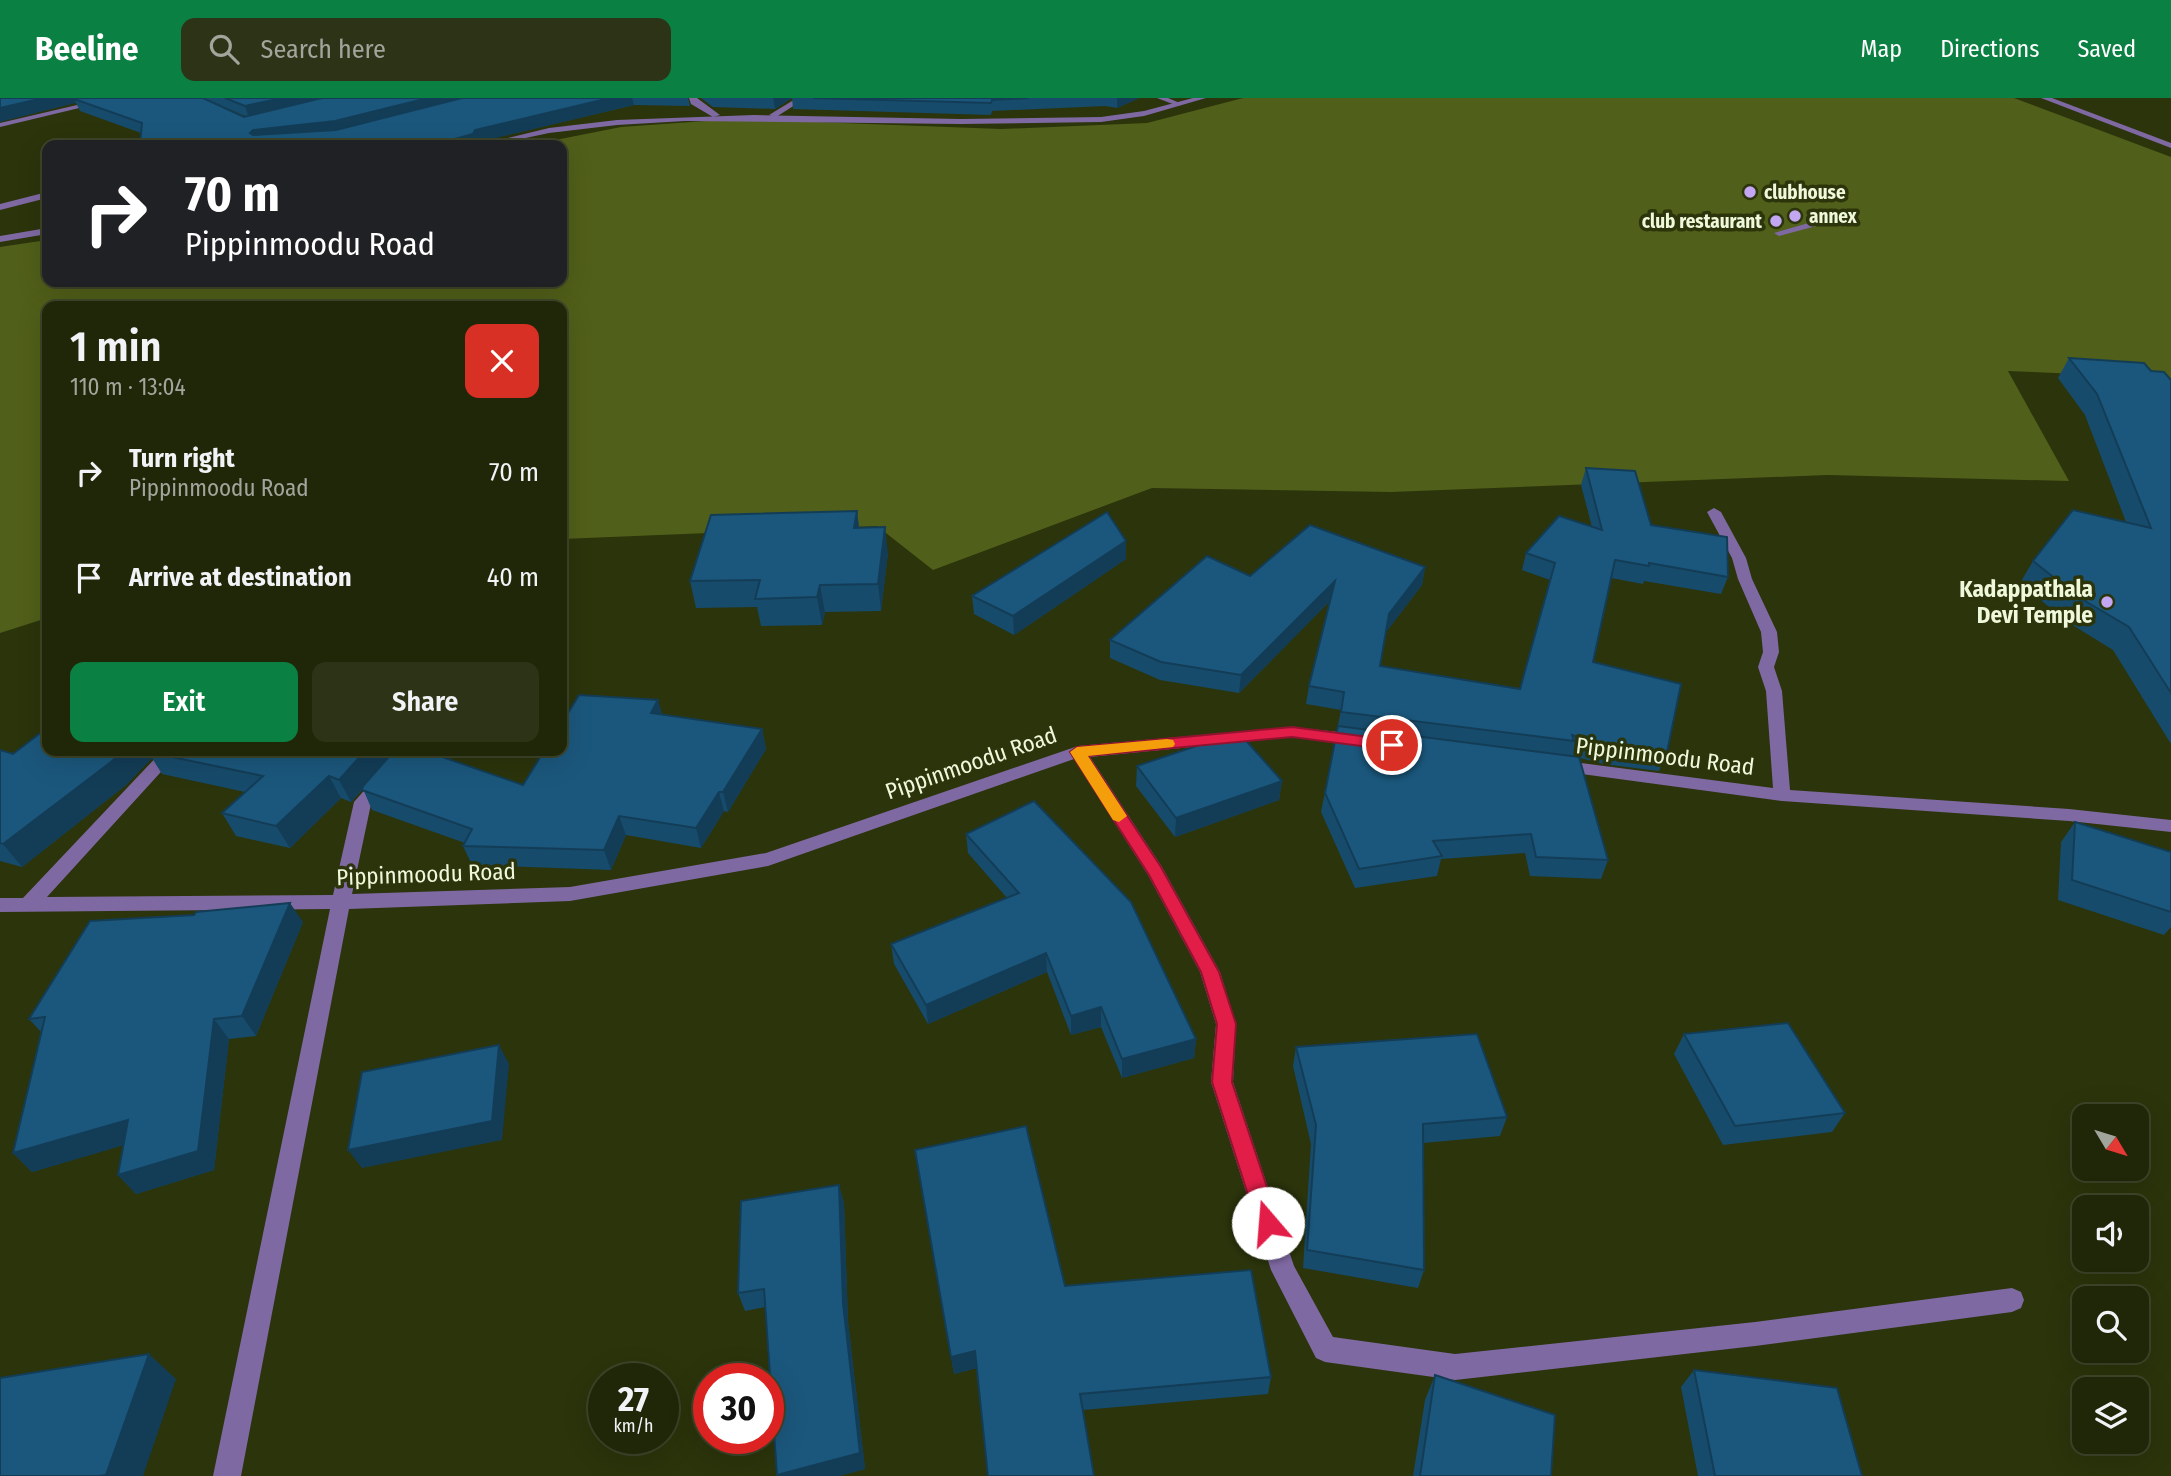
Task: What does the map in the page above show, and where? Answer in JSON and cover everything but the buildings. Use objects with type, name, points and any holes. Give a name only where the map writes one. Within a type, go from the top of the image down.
[{"type":"street","points":[[0,125],[117,98]]},
{"type":"street","points":[[693,98],[694,102],[716,115]]},
{"type":"street","points":[[774,115],[802,98]]},
{"type":"street","points":[[1161,98],[1178,104]]},
{"type":"street","points":[[505,140],[559,128],[600,123],[716,115],[988,122],[1122,118],[1202,98]]},
{"type":"street","points":[[2045,98],[2171,146]]},
{"type":"street","points":[[0,207],[42,196]]},
{"type":"street","points":[[1779,233],[1854,214]]},
{"type":"street","points":[[0,239],[42,232]]},
{"type":"street","points":[[1714,512],[1739,558],[1745,579],[1769,632],[1771,652],[1766,667],[1774,691],[1782,795]]},
{"type":"street","name":"Pippinmoodu Road","points":[[0,905],[341,902],[570,894],[768,859],[1077,752],[1292,732],[1380,743]]},
{"type":"street","points":[[1077,752],[1155,872],[1210,972],[1226,1024],[1222,1082],[1283,1270],[1325,1349],[1455,1367],[1755,1334],[2012,1300]]},
{"type":"street","points":[[29,904],[167,756]]},
{"type":"street","points":[[227,1476],[363,802],[404,756]]},
{"type":"street","name":"Pippinmoodu Road","points":[[1540,764],[1782,795],[2069,815],[2171,826]]},
{"type":"green space","points":[[1243,98],[2014,98],[2171,157],[2171,378],[2008,371],[2069,481],[1828,475],[1391,492],[1152,488],[933,570],[877,526],[567,539],[567,301],[42,301],[42,620],[0,633],[0,247],[42,241],[42,287],[567,287],[567,140],[555,140],[621,127],[734,119],[1001,129],[1147,123]]},
{"type":"slow traffic","points":[[1119,816],[1077,752],[1167,744]]},
{"type":"place","name":"clubhouse","points":[[1750,192]]},
{"type":"place","name":"annex","points":[[1795,216]]},
{"type":"place","name":"club restaurant","points":[[1776,221]]},
{"type":"place","name":"Kadappathala Devi Temple","points":[[2107,602]]},
{"type":"route","points":[[1268,1223],[1222,1082],[1226,1024],[1210,972],[1155,872],[1077,752],[1292,732],[1392,745]]}]
